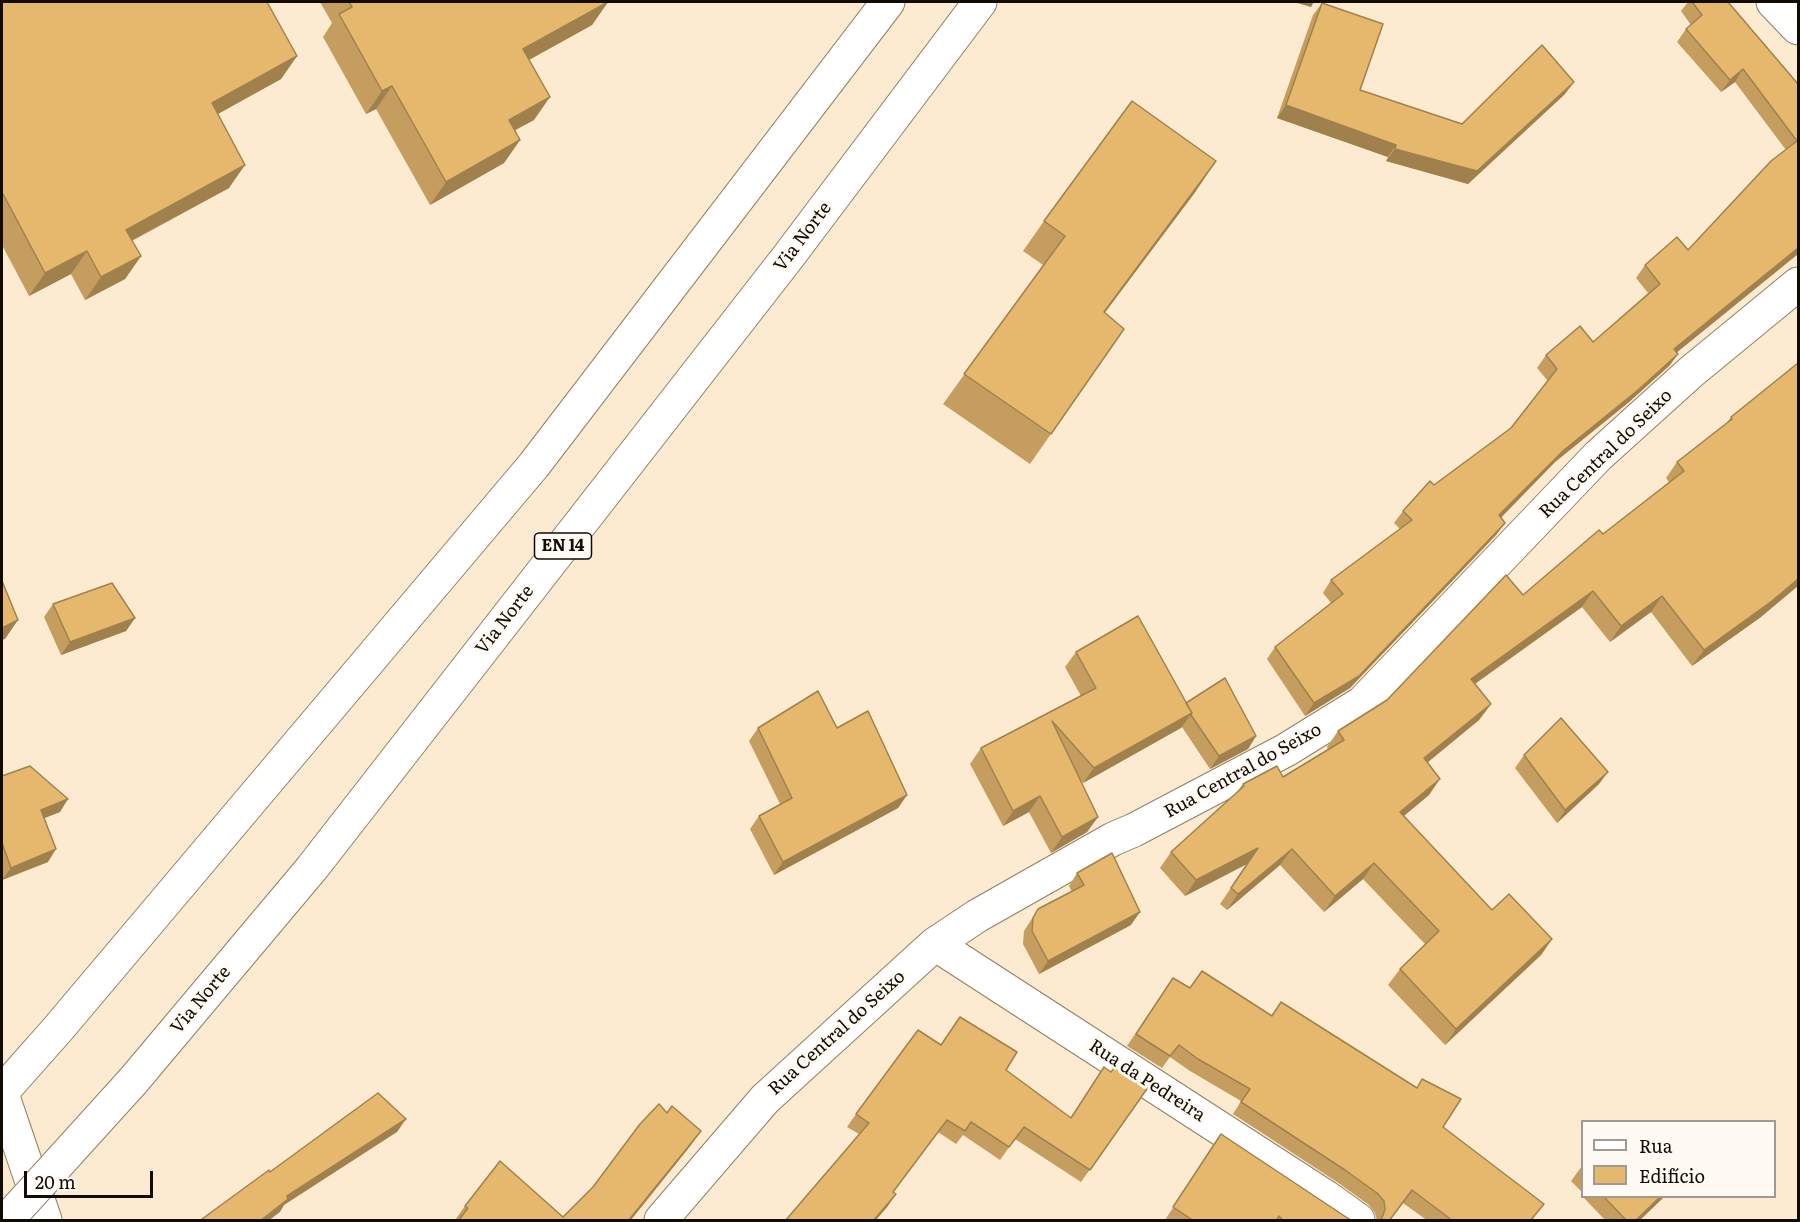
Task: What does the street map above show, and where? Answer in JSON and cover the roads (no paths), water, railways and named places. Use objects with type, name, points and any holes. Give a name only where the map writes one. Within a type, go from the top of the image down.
[{"type":"main road","points":[[45,1221],[2,1093],[534,465],[888,2]]},
{"type":"main road","name":"Via Norte","points":[[7,1221],[133,1081],[312,868],[788,257],[980,2]]},
{"type":"main road","points":[[1773,2],[1798,28]]},
{"type":"main road","name":"Rua Central do Seixo","points":[[661,1221],[765,1099],[935,944],[977,916],[1113,839],[1286,750],[1362,703],[1598,456],[1691,372],[1798,284]]},
{"type":"main road","name":"Rua da Pedreira","points":[[935,944],[1326,1197],[1358,1221]]}]
